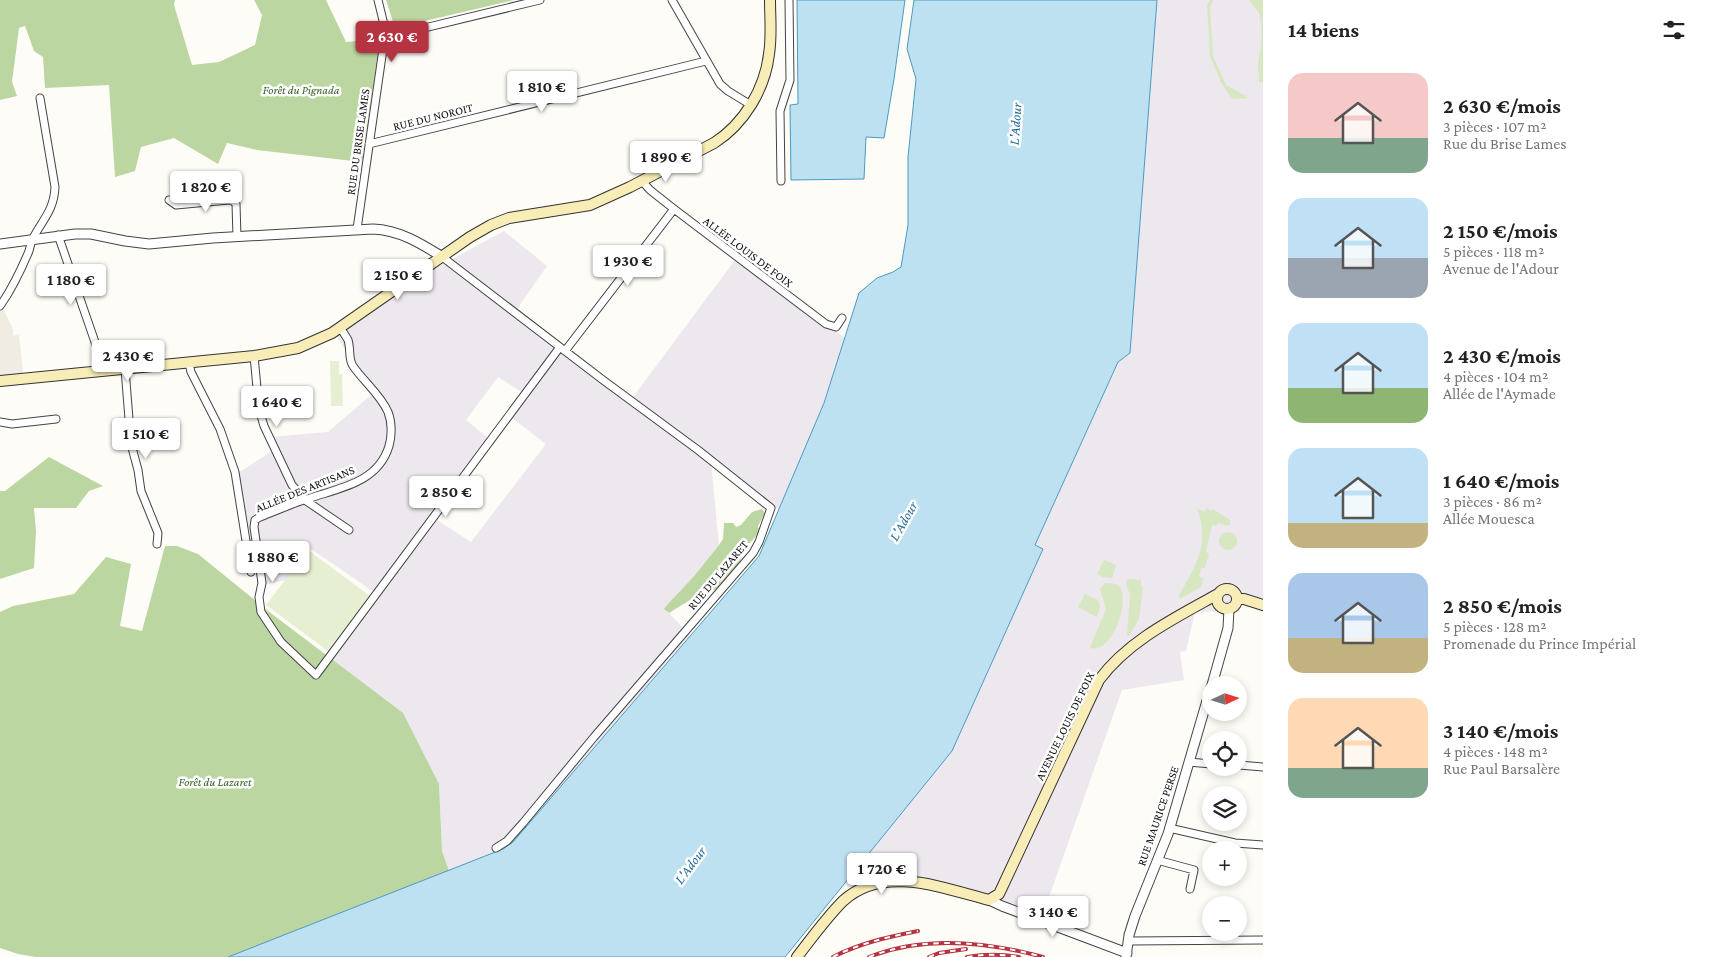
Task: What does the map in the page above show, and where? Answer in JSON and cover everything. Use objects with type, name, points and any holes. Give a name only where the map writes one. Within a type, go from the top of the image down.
[{"type":"main road","points":[[0,381],[254,356],[308,345],[340,327],[484,228],[502,220],[590,205],[642,181],[723,138],[738,124],[751,105],[763,79],[768,60],[770,0]]},
{"type":"main road","points":[[1223,590],[1230,590],[1235,593],[1237,599],[1235,606],[1223,609],[1214,598],[1223,590]]},
{"type":"main road","name":"AVENUE LOUIS DE FOIX","points":[[988,900],[996,896],[1001,890],[1098,680],[1125,651],[1171,619],[1214,598]]},
{"type":"main road","points":[[1237,599],[1244,599],[1263,605]]},
{"type":"main road","points":[[796,957],[844,900],[858,890],[872,884],[920,883],[988,900]]},
{"type":"street","points":[[378,0],[387,37],[540,0]]},
{"type":"street","points":[[672,0],[720,84],[751,105]]},
{"type":"street","points":[[781,181],[780,111],[790,80],[790,0]]},
{"type":"street","name":"RUE DU BRISE LAMES","points":[[357,230],[384,42],[387,37]]},
{"type":"street","name":"RUE DU NOROIT","points":[[369,144],[706,61]]},
{"type":"street","points":[[0,306],[30,249],[32,239],[51,208],[54,197],[55,187],[40,98]]},
{"type":"street","name":"ALLÉE LOUIS DE FOIX","points":[[642,181],[650,190],[674,209],[826,324],[836,328],[842,318]]},
{"type":"street","points":[[169,200],[176,205],[233,200],[236,204],[237,236]]},
{"type":"street","points":[[562,349],[674,209]]},
{"type":"street","points":[[0,244],[58,235],[90,234],[149,244],[237,236],[384,230],[395,232],[441,256]]},
{"type":"street","points":[[58,235],[105,371]]},
{"type":"street","name":"RUE DU LAZARET","points":[[441,256],[706,456],[771,508],[753,553],[594,737],[523,823],[507,840],[496,848]]},
{"type":"street","name":"ALLÉE DES ARTISANS","points":[[340,327],[348,340],[352,366],[379,397],[388,413],[391,441],[385,457],[377,469],[352,484],[260,517],[255,520],[254,527],[262,583],[259,597],[262,612],[281,642],[316,675],[562,349]]},
{"type":"street","points":[[254,356],[259,409],[264,426],[292,485],[305,500],[349,530]]},
{"type":"street","points":[[189,363],[191,372],[220,428],[236,472],[251,572]]},
{"type":"street","points":[[125,369],[131,444],[138,470],[140,491],[158,533],[157,544]]},
{"type":"street","points":[[0,422],[12,424],[56,419]]},
{"type":"street","name":"RUE MAURICE PERSE","points":[[1215,676],[1228,628],[1229,609]]},
{"type":"street","name":"RUE MAURICE PERSE","points":[[1126,955],[1135,916],[1169,828],[1202,719]]},
{"type":"street","points":[[1189,762],[1202,763]]},
{"type":"street","points":[[1247,766],[1263,767]]},
{"type":"street","points":[[1169,828],[1235,843],[1263,845]]},
{"type":"street","points":[[1157,860],[1194,870],[1190,889]]},
{"type":"street","points":[[988,900],[1126,955]]},
{"type":"street","points":[[1129,941],[1263,940]]},
{"type":"shaded area","points":[[1157,0],[1263,0],[1263,599],[1247,594],[1227,611],[1195,612],[1186,651],[1180,652],[1184,680],[1122,690],[1042,917],[911,874],[886,876],[868,881],[859,865],[952,751],[1043,549],[1035,545],[1118,362],[1130,353]]},
{"type":"shaded area","points":[[504,231],[547,266],[517,309],[633,397],[738,256],[845,338],[824,403],[779,510],[711,461],[719,545],[665,609],[690,635],[513,842],[503,850],[449,871],[442,851],[439,784],[331,658],[374,592],[308,547],[290,579],[258,586],[238,473],[274,450],[270,437],[328,432],[372,394],[336,335],[403,286]],"holes":[[[498,377],[528,396],[512,418],[546,444],[471,542],[437,520],[494,443],[466,420]]]},
{"type":"shaded area","points":[[3,308],[13,329],[13,336],[19,334],[23,374],[0,377],[0,312]]},
{"type":"green space","name":"Forêt du Pignada","points":[[0,0],[175,0],[174,5],[192,65],[219,62],[255,45],[262,15],[254,0],[326,0],[346,42],[380,39],[362,162],[257,150],[227,143],[218,164],[174,138],[141,147],[135,171],[115,177],[109,85],[45,88],[43,57],[34,51],[25,26],[19,28],[12,82],[17,96],[0,100]]},
{"type":"green space","points":[[386,0],[514,0],[395,28]]},
{"type":"green space","points":[[1210,0],[1213,0],[1210,8],[1213,56],[1226,85],[1249,98],[1232,99],[1221,82],[1210,56],[1207,5]]},
{"type":"green space","points":[[1249,0],[1263,0],[1263,82],[1259,82],[1258,70],[1261,48],[1260,17]]},
{"type":"green space","points":[[330,361],[339,361],[339,374],[342,374],[343,406],[331,406]]},
{"type":"green space","points":[[49,457],[103,486],[89,491],[76,508],[34,508],[36,531],[34,568],[0,579],[0,491],[5,491]]},
{"type":"green space","points":[[1197,508],[1204,512],[1207,508],[1212,511],[1213,509],[1230,520],[1230,524],[1228,526],[1217,523],[1217,526],[1212,525],[1206,551],[1209,554],[1205,568],[1201,568],[1199,577],[1203,578],[1201,587],[1180,599],[1179,595],[1196,563],[1202,543],[1201,521]]},
{"type":"green space","points":[[762,509],[765,513],[758,526],[760,532],[744,549],[738,565],[719,586],[703,597],[714,586],[715,580],[690,600],[669,613],[664,609],[719,545],[723,539],[724,523],[733,523],[736,527],[741,525],[752,512]]},
{"type":"green space","points":[[1228,532],[1234,535],[1237,541],[1234,547],[1228,550],[1222,547],[1219,541],[1222,535]]},
{"type":"green space","name":"Forêt du Lazaret","points":[[165,546],[177,546],[198,554],[272,614],[403,713],[439,784],[442,851],[449,871],[228,957],[36,957],[0,948],[0,612],[13,606],[74,594],[106,557],[131,564],[120,626],[142,631]]},
{"type":"green space","points":[[308,550],[370,596],[329,652],[266,605]]},
{"type":"green space","points":[[1104,560],[1116,565],[1112,578],[1097,574]]},
{"type":"green space","points":[[1127,579],[1141,580],[1141,586],[1143,586],[1139,619],[1129,636],[1127,636],[1130,594],[1126,585]]},
{"type":"green space","points":[[1105,583],[1115,584],[1120,587],[1123,603],[1121,614],[1112,635],[1105,643],[1098,648],[1090,648],[1106,609],[1100,589]]},
{"type":"green space","points":[[1085,594],[1098,600],[1100,607],[1097,617],[1078,607]]},
{"type":"water","points":[[797,0],[905,0],[884,138],[866,137],[864,179],[791,180],[790,105],[798,104]]},
{"type":"water","name":"L'Adour","points":[[914,0],[1157,0],[1130,353],[1118,362],[1035,545],[1043,549],[952,751],[785,957],[228,957],[503,849],[513,842],[759,556],[824,403],[859,293],[877,278],[901,267],[908,225],[908,157],[916,79],[907,49]]},
{"type":"railway","points":[[833,957],[864,944],[918,931]]},
{"type":"railway","points":[[869,957],[890,950],[934,943],[978,945],[1043,957]]},
{"type":"railway","points":[[929,957],[939,953],[966,949]]},
{"type":"railway","points":[[967,957],[980,955],[1019,957]]}]
